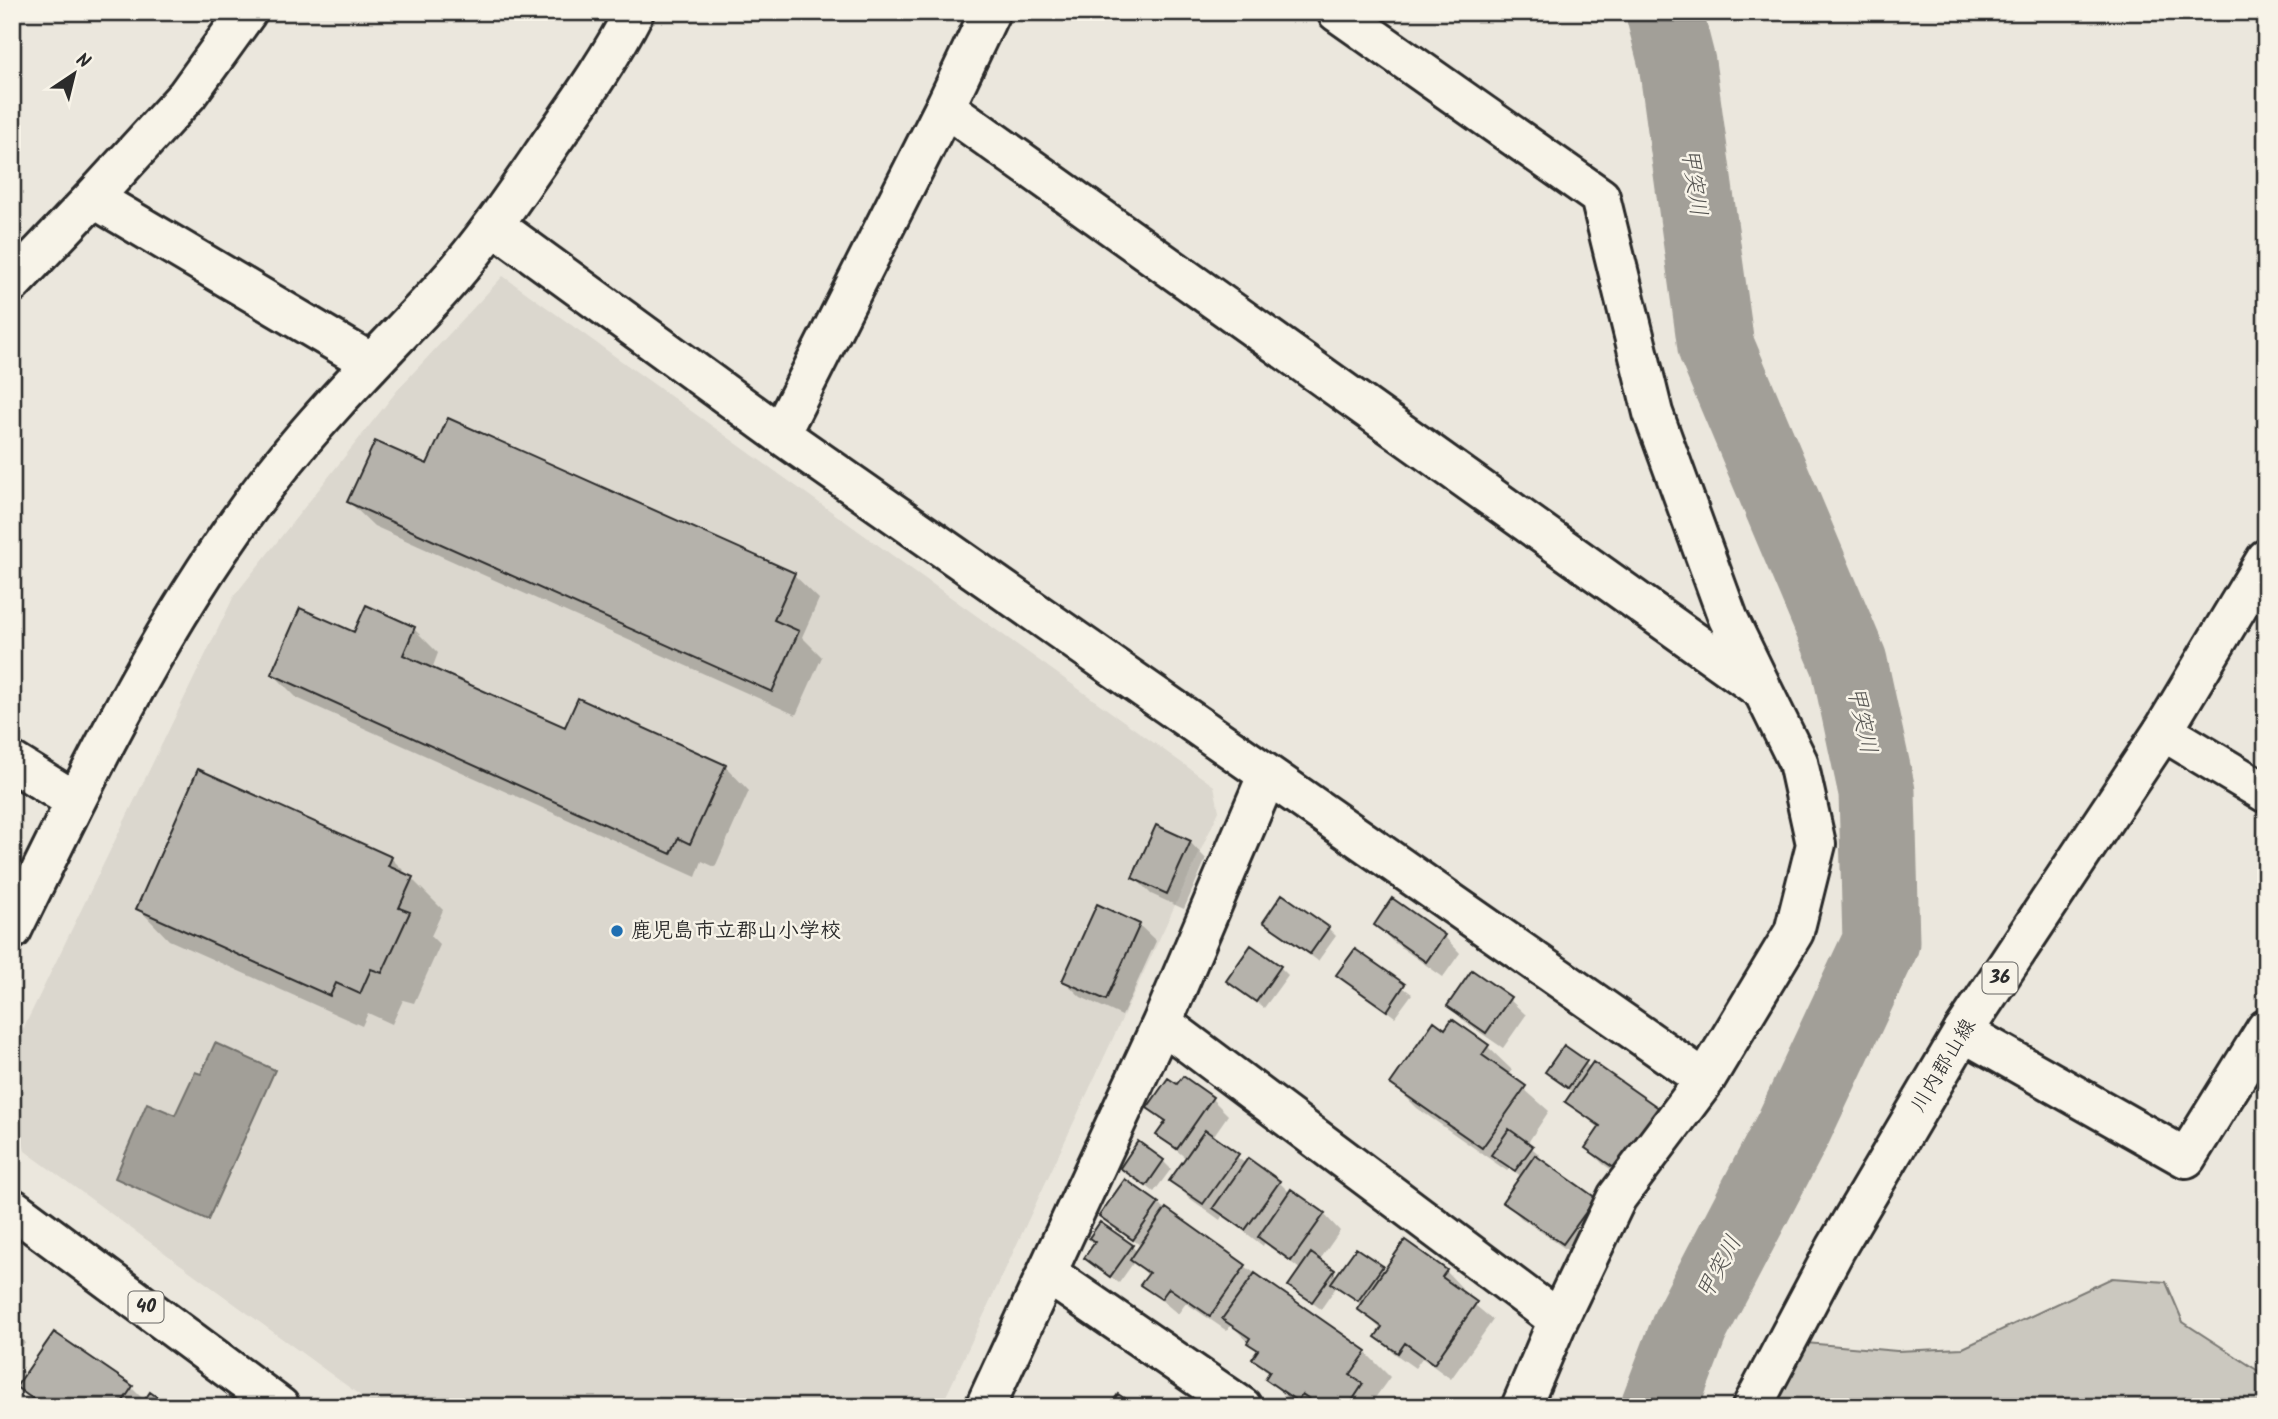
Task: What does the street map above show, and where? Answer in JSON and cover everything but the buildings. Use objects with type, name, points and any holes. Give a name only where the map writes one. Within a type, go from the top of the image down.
[{"type":"street","points":[[12,283],[187,95],[247,12]]},
{"type":"street","points":[[12,930],[75,801],[149,664],[217,555],[274,474],[370,362],[440,291],[495,226],[615,49],[634,12]]},
{"type":"street","points":[[780,434],[990,12]]},
{"type":"street","points":[[1337,12],[1600,197],[1653,413],[1728,618],[1798,762],[1815,844],[1794,932],[1705,1080],[1616,1197],[1558,1320],[1521,1407]]},
{"type":"street","points":[[945,107],[1763,691]]},
{"type":"street","points":[[93,198],[370,362]]},
{"type":"street","points":[[495,226],[780,434],[1705,1080]]},
{"type":"street","name":"川内郡山線","points":[[1752,1407],[1836,1248],[1963,1032],[2163,731],[2266,559]]},
{"type":"street","points":[[2163,731],[2266,793]]},
{"type":"street","points":[[12,762],[75,801]]},
{"type":"street","points":[[985,1407],[1162,1023],[1267,776]]},
{"type":"street","points":[[1162,1023],[1558,1320]]},
{"type":"street","points":[[1963,1032],[2186,1158],[2266,1029]]},
{"type":"street","name":"40","points":[[12,1208],[280,1407]]},
{"type":"street","points":[[1048,1274],[1242,1407]]},
{"type":"shaded area","name":"鹿児島市立郡山小学校","points":[[503,276],[1214,786],[1219,811],[941,1407],[376,1407],[25,1151],[12,1096],[12,1052],[234,596],[400,387]]},
{"type":"shaded area","points":[[215,1043],[275,1070],[208,1220],[115,1178],[147,1103],[175,1115],[195,1072],[201,1074]]},
{"type":"shaded area","points":[[2112,1278],[2166,1282],[2183,1322],[2266,1376],[2266,1407],[1765,1407],[1806,1343],[1897,1351],[1963,1348]]},
{"type":"waterway","name":"甲突川","points":[[1659,1407],[1690,1326],[1794,1127],[1881,942],[1877,792],[1849,662],[1716,347],[1677,63],[1664,12]]},
{"type":"place","name":"鹿児島市立郡山小学校","points":[[617,931]]}]
